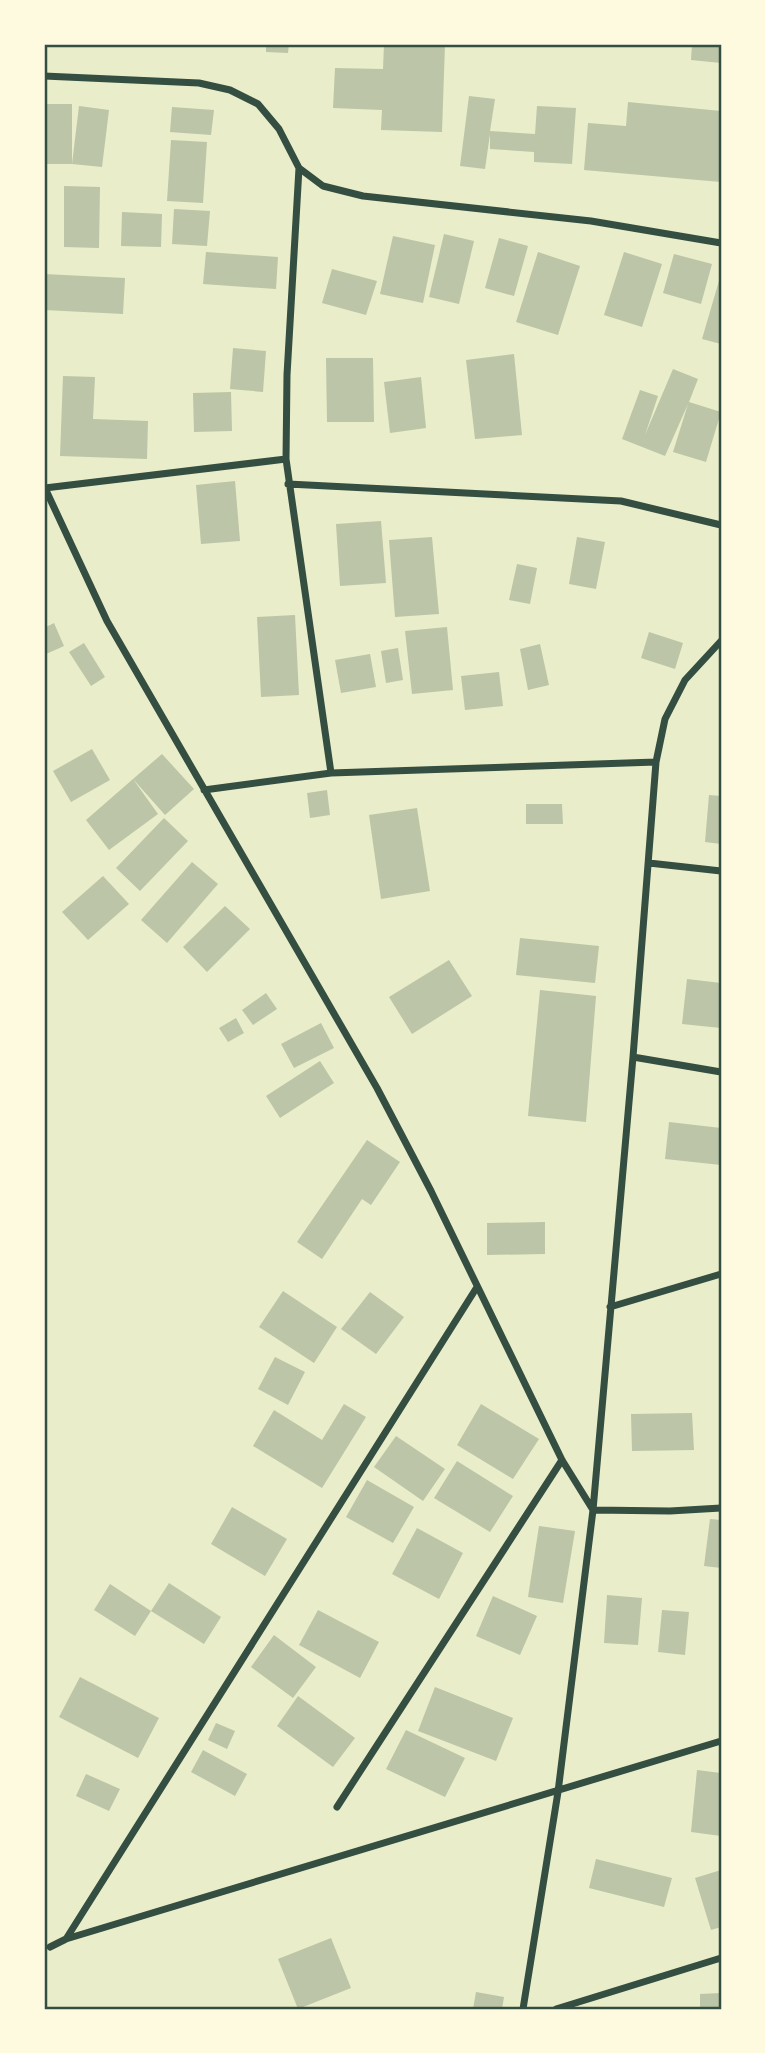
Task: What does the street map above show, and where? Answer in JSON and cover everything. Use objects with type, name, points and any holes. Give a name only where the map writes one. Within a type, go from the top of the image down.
[{"type":"street","points":[[44,76],[199,83],[230,90],[258,104],[279,129],[299,168],[323,186],[363,196],[591,221],[721,243]]},
{"type":"street","points":[[299,168],[287,375],[286,459],[331,774]]},
{"type":"street","points":[[286,459],[44,487],[107,621],[377,1088],[432,1191],[562,1460],[593,1510]]},
{"type":"street","points":[[288,484],[621,501],[721,525]]},
{"type":"street","points":[[523,2009],[558,1792],[593,1510],[656,762],[665,719],[685,680],[721,641]]},
{"type":"street","points":[[204,790],[331,774],[656,762]]},
{"type":"street","points":[[649,863],[721,871]]},
{"type":"street","points":[[633,1057],[721,1072]]},
{"type":"street","points":[[610,1307],[721,1274]]},
{"type":"street","points":[[66,1939],[477,1287]]},
{"type":"street","points":[[337,1807],[562,1460]]},
{"type":"street","points":[[593,1510],[670,1511],[721,1508]]},
{"type":"street","points":[[50,1947],[66,1939],[721,1741]]},
{"type":"street","points":[[556,2009],[721,1958]]},
{"type":"building","points":[[266,44],[289,44],[288,53],[266,52]]},
{"type":"building","points":[[384,44],[445,44],[442,132],[381,130],[382,110],[333,108],[335,68],[383,69]]},
{"type":"building","points":[[692,44],[721,44],[721,63],[691,60]]},
{"type":"building","points":[[469,96],[495,99],[490,131],[535,134],[537,106],[576,108],[572,164],[534,162],[534,152],[490,149],[490,134],[485,169],[460,166]]},
{"type":"building","points":[[628,102],[721,111],[721,182],[584,170],[588,123],[626,126]]},
{"type":"building","points":[[44,104],[72,104],[72,164],[44,164]]},
{"type":"building","points":[[79,106],[109,110],[102,167],[72,164]]},
{"type":"building","points":[[172,107],[214,110],[211,135],[170,132]]},
{"type":"building","points":[[171,140],[207,142],[203,203],[167,201]]},
{"type":"building","points":[[64,186],[100,187],[99,248],[64,247]]},
{"type":"building","points":[[174,209],[210,211],[207,246],[172,244]]},
{"type":"building","points":[[122,212],[162,214],[161,247],[121,246]]},
{"type":"building","points":[[444,234],[474,241],[459,304],[429,297]]},
{"type":"building","points":[[393,236],[435,245],[423,303],[380,294]]},
{"type":"building","points":[[499,238],[528,246],[514,296],[485,288]]},
{"type":"building","points":[[206,252],[278,257],[276,289],[203,284]]},
{"type":"building","points":[[538,252],[580,266],[558,335],[516,322]]},
{"type":"building","points":[[624,252],[662,264],[642,327],[604,315]]},
{"type":"building","points":[[674,254],[712,264],[701,304],[663,293]]},
{"type":"building","points":[[332,269],[377,281],[366,315],[322,303]]},
{"type":"building","points":[[44,274],[125,278],[123,314],[44,310]]},
{"type":"building","points":[[721,274],[721,344],[702,339]]},
{"type":"building","points":[[233,348],[266,351],[263,392],[230,389]]},
{"type":"building","points":[[514,354],[522,435],[475,439],[466,360]]},
{"type":"building","points":[[326,358],[373,358],[374,422],[327,422]]},
{"type":"building","points":[[673,369],[698,379],[689,402],[721,412],[706,462],[673,452],[688,404],[665,456],[622,439],[640,390],[658,396],[645,435]]},
{"type":"building","points":[[63,376],[95,377],[93,419],[148,421],[147,459],[60,456]]},
{"type":"building","points":[[421,377],[426,428],[390,433],[384,382]]},
{"type":"building","points":[[231,392],[232,431],[194,432],[193,393]]},
{"type":"building","points":[[235,481],[240,541],[201,544],[196,485]]},
{"type":"building","points":[[381,521],[386,583],[340,586],[336,524]]},
{"type":"building","points":[[432,537],[439,614],[395,617],[389,540]]},
{"type":"building","points":[[577,537],[605,542],[596,589],[569,584]]},
{"type":"building","points":[[517,564],[537,568],[530,604],[509,600]]},
{"type":"building","points":[[295,615],[299,695],[261,697],[257,617]]},
{"type":"building","points":[[54,623],[64,646],[44,655],[44,628]]},
{"type":"building","points":[[447,627],[453,690],[412,694],[405,631]]},
{"type":"building","points":[[649,632],[683,643],[675,669],[641,658]]},
{"type":"building","points":[[84,643],[105,677],[91,686],[69,652]]},
{"type":"building","points":[[540,644],[549,685],[528,690],[520,649]]},
{"type":"building","points":[[398,648],[403,680],[386,683],[381,651]]},
{"type":"building","points":[[370,654],[376,687],[341,693],[335,660]]},
{"type":"building","points":[[499,672],[503,706],[465,710],[461,676]]},
{"type":"building","points":[[92,749],[110,780],[71,802],[53,771]]},
{"type":"building","points":[[162,754],[194,789],[165,815],[133,779]]},
{"type":"building","points":[[133,779],[158,814],[109,850],[86,820]]},
{"type":"building","points":[[327,790],[330,815],[310,818],[307,793]]},
{"type":"building","points":[[709,795],[721,796],[721,844],[705,842]]},
{"type":"building","points":[[526,804],[562,804],[563,824],[526,824]]},
{"type":"building","points":[[417,808],[430,891],[381,899],[369,815]]},
{"type":"building","points":[[164,818],[188,841],[140,891],[116,868]]},
{"type":"building","points":[[192,862],[218,884],[167,943],[141,920]]},
{"type":"building","points":[[103,876],[129,904],[88,940],[62,912]]},
{"type":"building","points":[[225,906],[250,929],[207,972],[183,947]]},
{"type":"building","points":[[520,938],[599,946],[595,983],[516,975]]},
{"type":"building","points":[[449,960],[472,996],[412,1034],[389,997]]},
{"type":"building","points":[[687,979],[721,983],[721,1028],[682,1024]]},
{"type":"building","points":[[540,990],[596,996],[586,1122],[528,1116]]},
{"type":"building","points":[[266,993],[277,1009],[253,1025],[242,1010]]},
{"type":"building","points":[[236,1018],[244,1033],[228,1042],[219,1028]]},
{"type":"building","points":[[321,1023],[334,1048],[294,1068],[281,1044]]},
{"type":"building","points":[[320,1061],[334,1083],[280,1118],[266,1096]]},
{"type":"building","points":[[669,1122],[721,1128],[721,1165],[665,1159]]},
{"type":"building","points":[[367,1140],[400,1162],[371,1205],[362,1199],[322,1259],[297,1242]]},
{"type":"building","points":[[545,1222],[545,1254],[487,1255],[487,1223]]},
{"type":"building","points":[[283,1291],[337,1327],[314,1363],[259,1327]]},
{"type":"building","points":[[370,1292],[404,1317],[376,1354],[341,1329]]},
{"type":"building","points":[[275,1357],[305,1372],[288,1405],[258,1389]]},
{"type":"building","points":[[344,1404],[366,1417],[322,1488],[253,1446],[274,1410],[322,1440]]},
{"type":"building","points":[[481,1404],[539,1439],[513,1479],[457,1445]]},
{"type":"building","points":[[692,1413],[694,1450],[632,1451],[631,1414]]},
{"type":"building","points":[[396,1436],[445,1469],[423,1501],[374,1467]]},
{"type":"building","points":[[457,1461],[513,1496],[490,1532],[434,1498]]},
{"type":"building","points":[[367,1480],[414,1507],[393,1543],[346,1517]]},
{"type":"building","points":[[232,1507],[287,1539],[265,1576],[211,1544]]},
{"type":"building","points":[[710,1519],[721,1520],[721,1568],[704,1566]]},
{"type":"building","points":[[539,1526],[575,1531],[563,1603],[528,1597]]},
{"type":"building","points":[[417,1528],[463,1553],[439,1599],[392,1574]]},
{"type":"building","points":[[169,1583],[221,1617],[204,1644],[151,1611]]},
{"type":"building","points":[[110,1584],[151,1611],[135,1636],[94,1610]]},
{"type":"building","points":[[607,1595],[642,1598],[638,1645],[604,1643]]},
{"type":"building","points":[[493,1596],[537,1616],[520,1655],[476,1636]]},
{"type":"building","points":[[318,1610],[379,1642],[360,1678],[299,1645]]},
{"type":"building","points":[[662,1610],[689,1612],[685,1655],[658,1652]]},
{"type":"building","points":[[274,1635],[316,1667],[293,1698],[251,1667]]},
{"type":"building","points":[[80,1677],[159,1718],[138,1758],[59,1717]]},
{"type":"building","points":[[435,1687],[513,1718],[496,1761],[418,1731]]},
{"type":"building","points":[[298,1696],[355,1738],[333,1767],[277,1726]]},
{"type":"building","points":[[216,1723],[235,1731],[227,1749],[208,1740]]},
{"type":"building","points":[[406,1730],[465,1758],[445,1797],[386,1769]]},
{"type":"building","points":[[203,1750],[247,1774],[235,1796],[191,1772]]},
{"type":"building","points":[[697,1770],[721,1773],[721,1836],[691,1832]]},
{"type":"building","points":[[86,1774],[120,1789],[109,1811],[76,1796]]},
{"type":"building","points":[[596,1859],[672,1878],[664,1907],[589,1888]]},
{"type":"building","points":[[721,1870],[721,1927],[711,1930],[695,1878]]},
{"type":"building","points":[[331,1938],[351,1988],[298,2009],[278,1959]]},
{"type":"building","points":[[476,1992],[504,1997],[502,2009],[473,2009]]},
{"type":"building","points":[[721,1993],[721,2009],[700,2009],[700,1994]]}]
